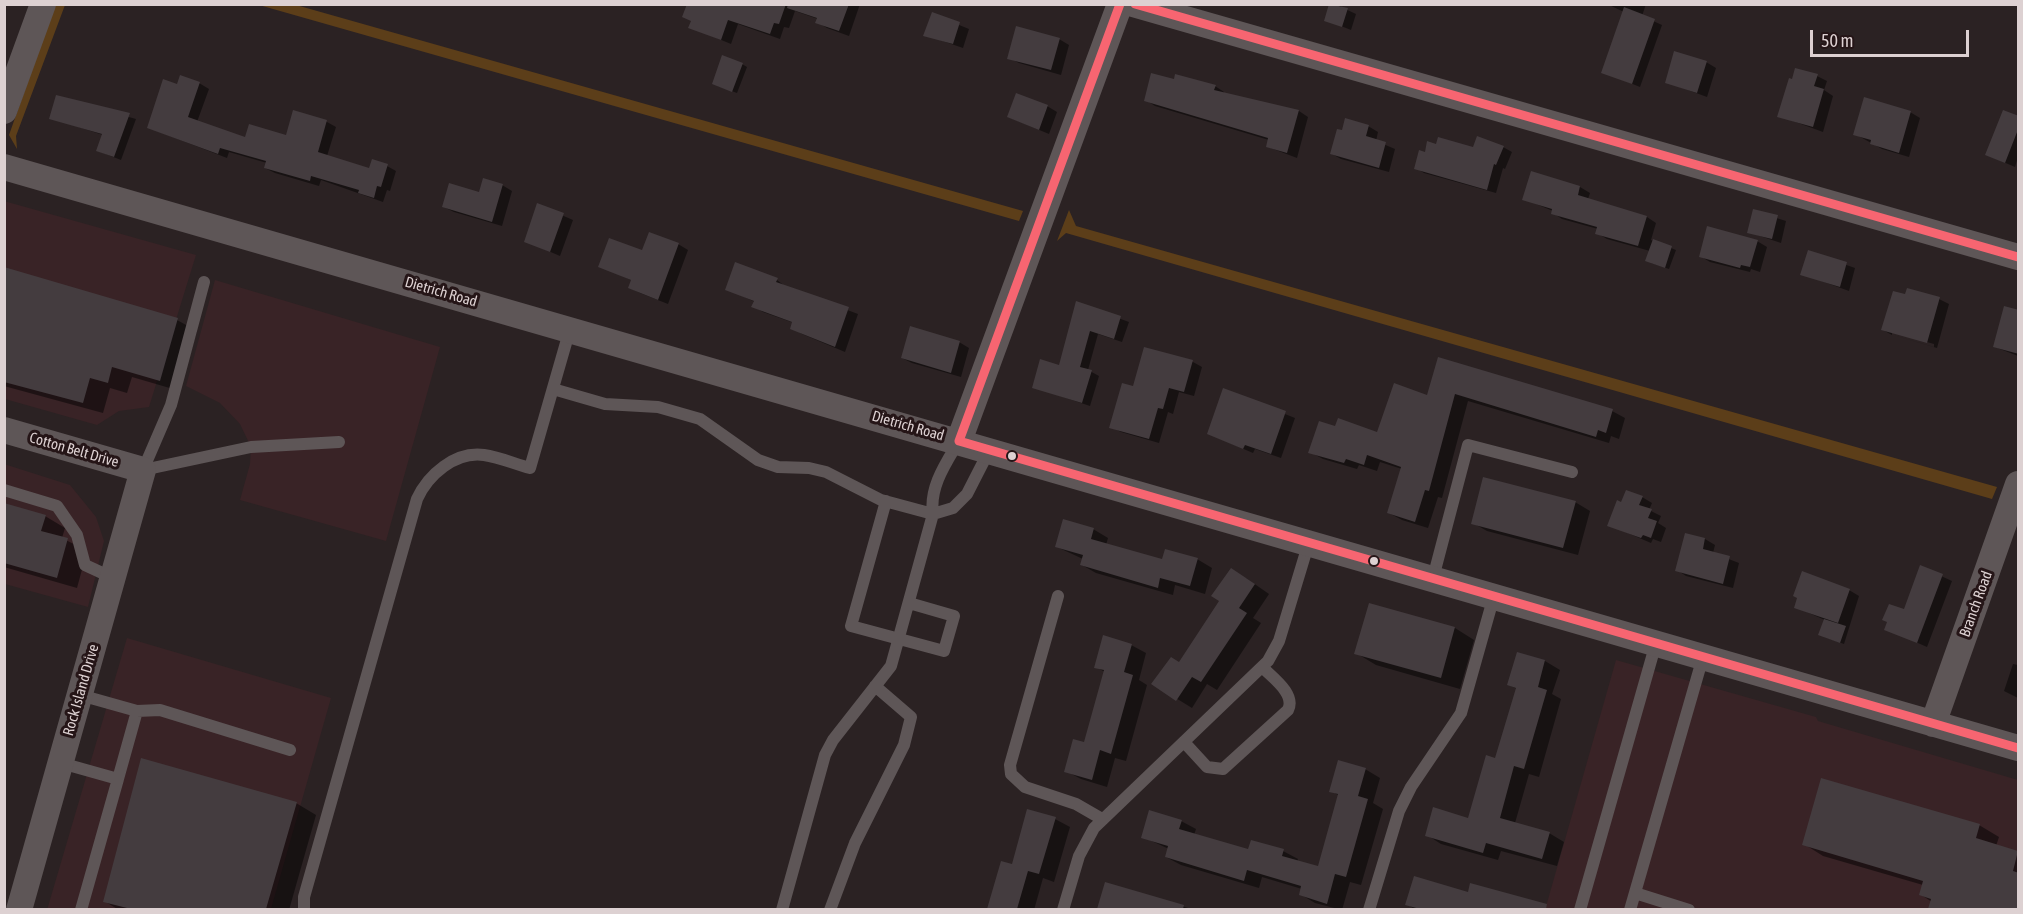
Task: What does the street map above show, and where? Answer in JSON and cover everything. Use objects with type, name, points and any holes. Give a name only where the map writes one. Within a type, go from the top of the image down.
[{"type":"street","points":[[4,111],[43,4]]},
{"type":"street","points":[[959,441],[1120,4]]},
{"type":"street","points":[[1133,4],[2019,257]]},
{"type":"street","name":"Dietrich Road","points":[[4,167],[990,449],[2019,748]]},
{"type":"street","name":"Cotton Belt Drive","points":[[4,430],[143,470]]},
{"type":"street","name":"Rock Island Drive","points":[[19,909],[143,470]]},
{"type":"street","name":"Branch Road","points":[[1933,724],[2019,484]]},
{"type":"lane","points":[[143,470],[171,405],[204,282]]},
{"type":"lane","points":[[304,909],[304,897],[421,491],[437,471],[466,457],[482,455],[530,468],[570,329]]},
{"type":"lane","points":[[553,389],[605,404],[658,407],[700,419],[758,460],[778,466],[826,472],[886,501],[933,514],[953,508],[967,494],[990,449]]},
{"type":"lane","points":[[782,909],[825,755],[833,740],[891,666],[933,514],[932,502],[941,471],[959,441]]},
{"type":"lane","points":[[143,470],[251,447],[339,442]]},
{"type":"lane","points":[[1433,578],[1468,445],[1572,472]]},
{"type":"lane","points":[[4,490],[57,506],[76,535],[85,565],[113,578]]},
{"type":"lane","points":[[886,501],[851,626],[944,651],[954,616],[909,603]]},
{"type":"lane","points":[[1063,909],[1079,856],[1094,828],[1262,667],[1279,641],[1310,542]]},
{"type":"lane","points":[[1058,596],[1010,765],[1011,774],[1025,787],[1076,804],[1102,819]]},
{"type":"lane","points":[[1369,909],[1399,811],[1411,787],[1461,713],[1494,596]]},
{"type":"lane","points":[[1580,909],[1656,643]]},
{"type":"lane","points":[[1630,909],[1703,657]]},
{"type":"lane","points":[[1184,742],[1207,767],[1223,770],[1288,710],[1291,704],[1289,695],[1262,667]]},
{"type":"lane","points":[[830,909],[855,843],[904,745],[911,717],[875,686]]},
{"type":"lane","points":[[80,695],[137,711],[160,710],[290,750]]},
{"type":"lane","points":[[81,909],[137,711]]},
{"type":"lane","points":[[61,763],[118,779]]},
{"type":"lane","points":[[1635,893],[1689,909]]},
{"type":"shaded area","points":[[55,5],[65,5],[16,136],[17,149],[9,135]]},
{"type":"shaded area","points":[[259,5],[296,5],[1023,211],[1019,221]]},
{"type":"shaded area","points":[[4,201],[196,255],[149,407],[119,411],[97,425],[5,399]]},
{"type":"shaded area","points":[[1069,210],[1076,226],[1997,487],[1992,499],[1066,233],[1057,241]]},
{"type":"shaded area","points":[[215,280],[440,347],[386,541],[240,500],[250,464],[251,447],[240,424],[220,403],[186,386]]},
{"type":"shaded area","points":[[4,464],[70,485],[96,517],[104,541],[88,607],[5,584]]},
{"type":"shaded area","points":[[127,638],[331,698],[271,909],[47,910]]},
{"type":"shaded area","points":[[1616,660],[1816,717],[1818,721],[2018,780],[2018,909],[1545,910]]},
{"type":"building","points":[[687,4],[786,4],[779,24],[774,23],[770,34],[728,20],[721,40],[688,28],[691,21],[682,17]]},
{"type":"building","points":[[788,4],[849,4],[839,31],[815,23],[817,18],[787,8]]},
{"type":"building","points":[[1329,4],[1348,8],[1342,27],[1324,21]]},
{"type":"building","points":[[1624,7],[1655,19],[1632,84],[1601,73]]},
{"type":"building","points":[[932,12],[960,22],[953,44],[923,36]]},
{"type":"building","points":[[1016,26],[1060,38],[1051,70],[1007,59]]},
{"type":"building","points":[[1674,51],[1707,61],[1697,93],[1665,83]]},
{"type":"building","points":[[722,55],[743,63],[732,92],[712,84]]},
{"type":"building","points":[[1795,68],[1818,74],[1814,86],[1824,89],[1813,127],[1777,117],[1789,78],[1792,79]]},
{"type":"building","points":[[1151,73],[1174,79],[1175,74],[1216,85],[1214,90],[1299,110],[1287,153],[1266,147],[1268,138],[1144,101]]},
{"type":"building","points":[[180,75],[200,82],[188,117],[245,137],[249,124],[286,135],[293,110],[327,120],[318,152],[369,168],[372,159],[388,164],[381,187],[377,186],[374,198],[358,193],[359,190],[311,176],[310,181],[264,168],[266,161],[220,148],[218,154],[147,128],[163,79],[177,84]]},
{"type":"building","points":[[1016,93],[1048,105],[1039,130],[1007,117]]},
{"type":"building","points":[[56,95],[130,113],[114,157],[96,151],[102,134],[49,119]]},
{"type":"building","points":[[1864,97],[1911,111],[1899,153],[1870,144],[1871,140],[1853,135]]},
{"type":"building","points":[[2003,110],[2019,116],[2019,127],[2005,163],[1985,155]]},
{"type":"building","points":[[1345,118],[1369,125],[1366,136],[1386,142],[1379,168],[1330,154],[1337,129],[1342,130]]},
{"type":"building","points":[[1477,136],[1504,146],[1496,165],[1494,164],[1487,190],[1414,169],[1419,150],[1425,152],[1427,141],[1436,144],[1438,137],[1473,147]]},
{"type":"building","points":[[1531,171],[1580,186],[1578,195],[1647,216],[1638,246],[1595,234],[1597,227],[1551,214],[1552,209],[1522,200]]},
{"type":"building","points":[[483,178],[503,184],[492,222],[442,207],[449,183],[479,192]]},
{"type":"building","points":[[537,203],[564,213],[550,252],[524,242]]},
{"type":"building","points":[[1753,209],[1778,215],[1772,239],[1747,233]]},
{"type":"building","points":[[1707,226],[1758,240],[1750,267],[1741,265],[1740,268],[1699,257]]},
{"type":"building","points":[[649,232],[679,243],[658,300],[628,288],[631,280],[598,267],[609,238],[642,250]]},
{"type":"building","points":[[1653,239],[1672,246],[1665,268],[1645,261]]},
{"type":"building","points":[[1808,250],[1847,262],[1840,287],[1800,275]]},
{"type":"building","points":[[735,262],[778,278],[776,282],[849,307],[835,347],[790,329],[792,322],[751,307],[754,301],[725,290]]},
{"type":"building","points":[[4,267],[178,318],[160,381],[112,367],[108,383],[90,378],[83,403],[4,382]]},
{"type":"building","points":[[1907,288],[1940,297],[1927,343],[1881,330],[1893,291],[1905,294]]},
{"type":"building","points":[[1076,301],[1121,316],[1114,339],[1090,331],[1080,367],[1092,370],[1082,403],[1032,388],[1040,359],[1059,365]]},
{"type":"building","points":[[2004,306],[2019,310],[2019,354],[1993,347]]},
{"type":"building","points":[[910,326],[960,341],[951,373],[901,358]]},
{"type":"building","points":[[1144,347],[1193,360],[1184,392],[1169,388],[1163,409],[1158,408],[1149,439],[1109,428],[1122,383],[1133,386]]},
{"type":"building","points":[[1438,357],[1613,409],[1606,433],[1598,430],[1596,437],[1455,394],[1429,491],[1425,490],[1415,522],[1387,513],[1401,467],[1367,455],[1364,465],[1346,459],[1344,463],[1308,453],[1319,421],[1335,426],[1338,418],[1377,432],[1394,383],[1427,395]]},
{"type":"building","points":[[1223,388],[1286,411],[1271,454],[1245,445],[1243,449],[1207,434]]},
{"type":"building","points":[[1483,477],[1576,501],[1563,548],[1471,524]]},
{"type":"building","points":[[1626,490],[1643,496],[1639,505],[1652,509],[1648,518],[1657,521],[1651,538],[1643,535],[1641,538],[1607,526],[1617,500],[1621,502]]},
{"type":"building","points":[[4,503],[46,515],[41,531],[68,538],[57,578],[4,563]]},
{"type":"building","points":[[1063,519],[1094,528],[1091,539],[1162,559],[1165,549],[1198,558],[1190,586],[1160,578],[1158,588],[1080,565],[1083,555],[1055,547]]},
{"type":"building","points":[[1685,533],[1705,538],[1703,549],[1730,556],[1723,584],[1675,571]]},
{"type":"building","points":[[1920,565],[1943,574],[1917,643],[1884,630],[1887,622],[1882,620],[1889,604],[1904,609]]},
{"type":"building","points":[[1231,568],[1255,584],[1239,608],[1247,613],[1201,682],[1192,677],[1176,701],[1151,684],[1171,657],[1179,662],[1219,601],[1211,596]]},
{"type":"building","points":[[1802,571],[1850,589],[1838,623],[1794,608],[1797,598],[1793,596]]},
{"type":"building","points":[[1369,603],[1455,627],[1441,678],[1354,654]]},
{"type":"building","points":[[1824,619],[1846,626],[1840,643],[1818,635]]},
{"type":"building","points":[[1103,635],[1132,644],[1124,672],[1133,675],[1111,754],[1100,750],[1092,780],[1064,772],[1073,739],[1084,742],[1104,670],[1094,668]]},
{"type":"building","points":[[1517,652],[1545,660],[1538,687],[1547,690],[1524,769],[1514,766],[1500,818],[1550,832],[1542,859],[1486,843],[1483,853],[1425,836],[1433,807],[1468,818],[1486,755],[1495,758],[1516,688],[1507,685]]},
{"type":"building","points":[[141,758],[297,802],[266,909],[131,909],[103,902]]},
{"type":"building","points":[[1338,760],[1366,768],[1358,796],[1368,799],[1346,877],[1335,874],[1327,904],[1299,895],[1301,886],[1247,870],[1244,881],[1165,857],[1168,846],[1141,838],[1149,810],[1182,820],[1179,829],[1248,849],[1251,840],[1284,849],[1282,856],[1318,866],[1338,794],[1329,792]]},
{"type":"building","points":[[1821,778],[1980,824],[1976,838],[2018,851],[2013,871],[2019,873],[2019,909],[1928,909],[1931,899],[1919,895],[1923,881],[1802,845]]},
{"type":"building","points":[[1027,809],[1056,817],[1039,874],[1028,871],[1017,909],[987,909],[1001,861],[1012,864]]},
{"type":"building","points":[[1414,876],[1468,892],[1470,883],[1547,904],[1546,909],[1420,909],[1405,905]]},
{"type":"building","points":[[1105,882],[1184,905],[1183,909],[1097,909]]},
{"type":"transit line","points":[[1120,4],[959,441],[2018,748]]},
{"type":"transit line","points":[[1135,4],[2018,257]]}]
